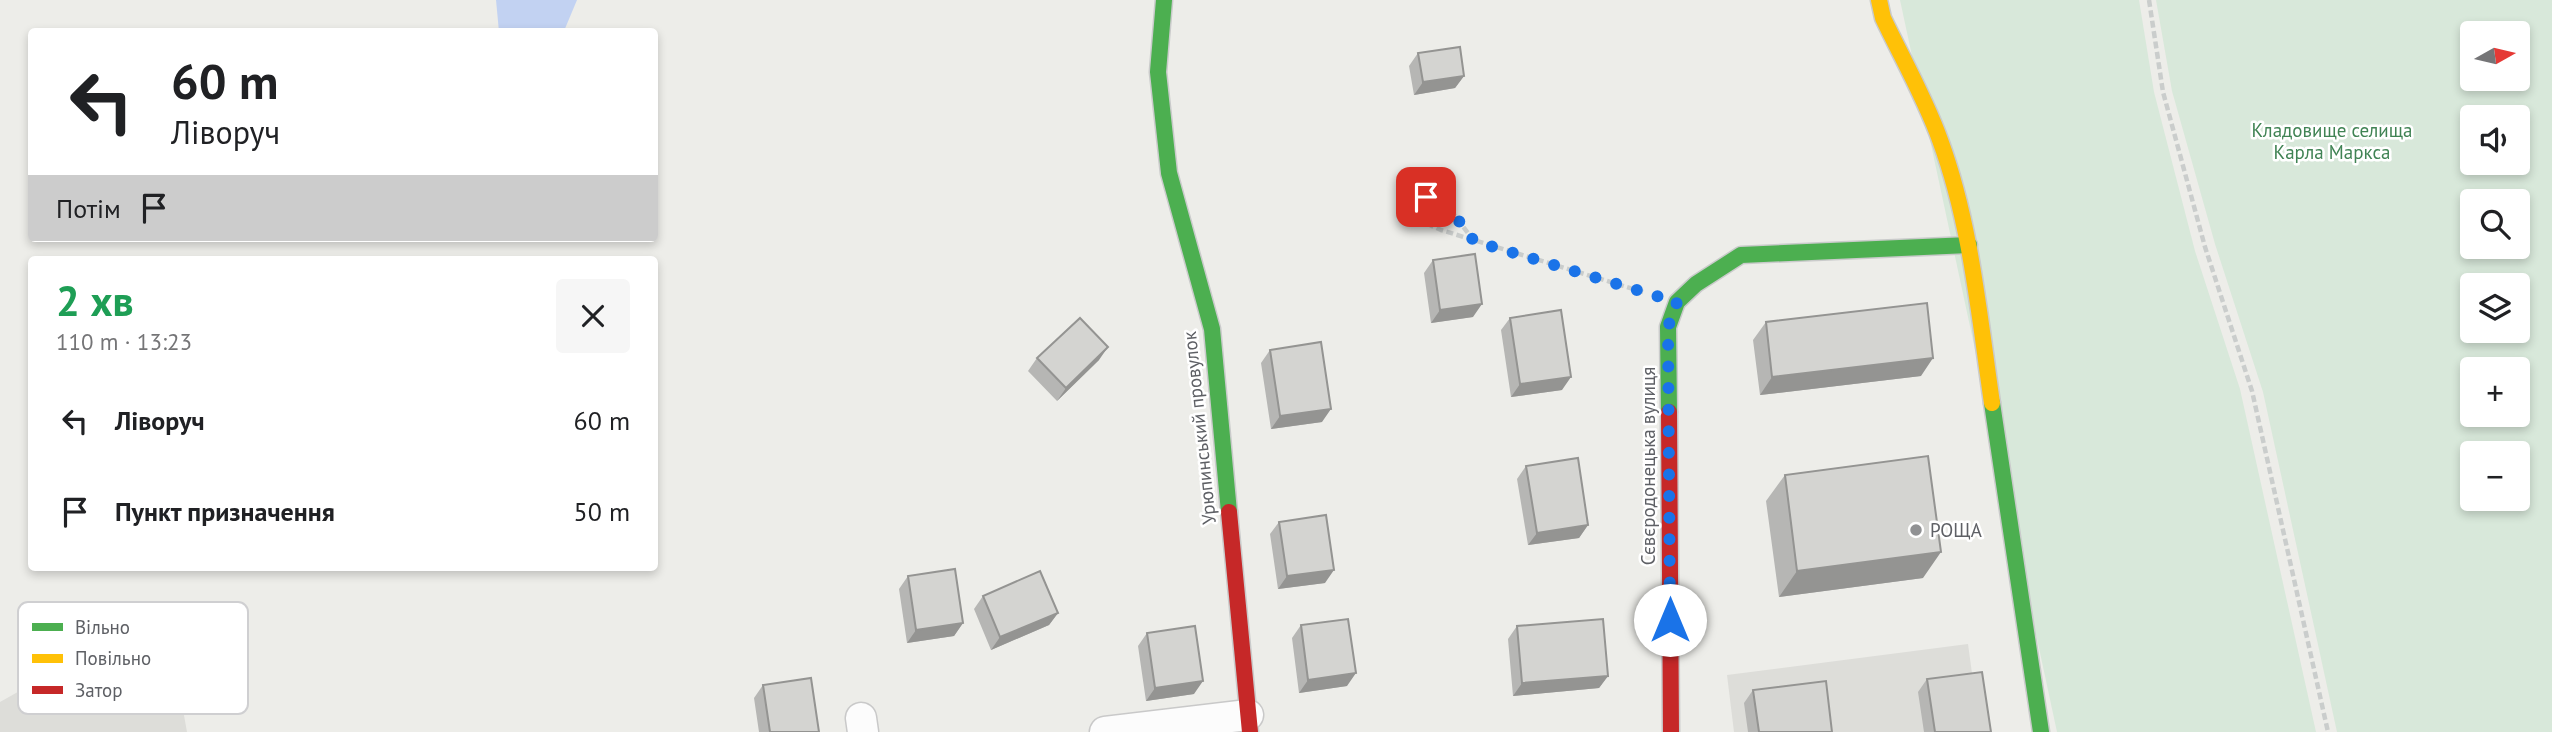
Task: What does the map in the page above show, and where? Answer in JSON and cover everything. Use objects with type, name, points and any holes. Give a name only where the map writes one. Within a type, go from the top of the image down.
[{"type":"street","name":"Урюпинський провулок","points":[[1164,0],[1158,72],[1169,173],[1212,329],[1249,724]]},
{"type":"street","points":[[1879,0],[1883,18],[1940,138],[1956,189],[1969,245],[2041,732]]},
{"type":"street","points":[[1677,302],[1696,284],[1741,255],[1969,245]]},
{"type":"street","name":"Сєвєродонецька вулиця","points":[[1671,732],[1668,327],[1677,302]]},
{"type":"street","points":[[1105,732],[1249,724]]},
{"type":"path","points":[[2149,0],[2163,92],[2205,247],[2252,391],[2328,732]]},
{"type":"path","points":[[1474,241],[1446,204],[1426,197],[1416,202],[1421,220],[1441,230],[1474,241],[1677,302]]},
{"type":"shaded area","points":[[1968,644],[1980,732],[1734,732],[1727,675]]},
{"type":"shaded area","points":[[18,692],[18,714],[184,714],[187,732],[0,732],[0,702]]},
{"type":"green space","points":[[1900,0],[2139,0],[2154,92],[2195,251],[2240,389],[2316,732],[2057,732]]},
{"type":"green space","name":"Кладовище селища Карла Маркса","points":[[2156,0],[2552,0],[2552,732],[2337,732],[2263,392],[2215,244],[2172,91]]},
{"type":"water","points":[[496,0],[577,0],[565,28],[499,28]]},
{"type":"building","points":[[1460,47],[1464,76],[1423,82],[1418,53]]},
{"type":"building","points":[[1475,254],[1482,304],[1440,310],[1433,260]]},
{"type":"building","points":[[1927,303],[1933,358],[1772,377],[1766,322]]},
{"type":"building","points":[[1561,310],[1571,377],[1520,384],[1510,318]]},
{"type":"building","points":[[1080,318],[1108,347],[1066,388],[1037,358]]},
{"type":"building","points":[[1321,342],[1331,409],[1280,416],[1270,350]]},
{"type":"building","points":[[1928,456],[1941,552],[1797,571],[1785,475]]},
{"type":"building","points":[[1578,458],[1588,525],[1537,533],[1526,466]]},
{"type":"building","points":[[1326,515],[1334,570],[1287,576],[1279,522]]},
{"type":"building","points":[[955,569],[963,623],[916,630],[908,576]]},
{"type":"building","points":[[1040,571],[1058,613],[1000,637],[983,596]]},
{"type":"building","points":[[1348,619],[1356,673],[1308,680],[1301,625]]},
{"type":"building","points":[[1603,619],[1608,676],[1522,683],[1517,626]]},
{"type":"building","points":[[1195,626],[1203,681],[1155,688],[1147,633]]},
{"type":"building","points":[[1982,672],[1991,732],[1935,732],[1927,679]]},
{"type":"building","points":[[811,678],[819,732],[770,732],[763,685]]},
{"type":"building","points":[[1826,681],[1832,732],[1759,732],[1753,690]]},
{"type":"traffic: fast","points":[[1164,0],[1158,72],[1169,173],[1212,329],[1229,512]]},
{"type":"traffic: fast","points":[[1669,412],[1668,327],[1677,302],[1696,284],[1741,255],[1969,245]]},
{"type":"traffic: fast","points":[[1992,403],[2041,732]]},
{"type":"traffic: slow","points":[[1879,0],[1883,18],[1927,109],[1951,172],[1973,270],[1992,403]]},
{"type":"traffic: jam","points":[[1669,412],[1671,732]]},
{"type":"traffic: jam","points":[[1229,512],[1250,732]]},
{"type":"place","name":"РОЩА","points":[[1916,530]]},
{"type":"route","points":[[1426,197],[1446,204],[1474,241],[1677,302],[1668,327],[1670,620]]}]
